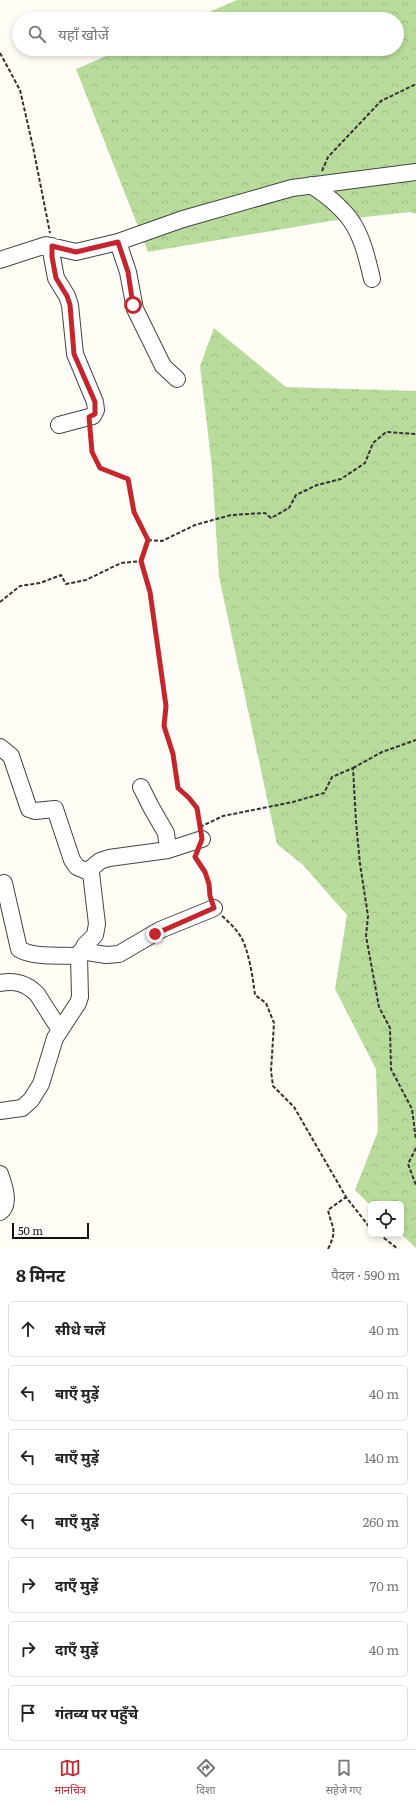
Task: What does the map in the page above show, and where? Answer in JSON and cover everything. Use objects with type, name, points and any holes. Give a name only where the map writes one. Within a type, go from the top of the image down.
[{"type":"street","points":[[0,260],[37,247],[52,246],[76,252],[118,242],[183,218],[292,188],[416,172]]},
{"type":"street","points":[[314,185],[335,202],[351,219],[363,243],[372,279]]},
{"type":"street","points":[[118,242],[128,272],[135,309],[163,366],[177,379]]},
{"type":"street","points":[[52,246],[52,257],[56,278],[67,296],[70,305],[74,354],[95,402],[95,414],[59,425]]},
{"type":"street","points":[[0,747],[8,753],[12,759],[29,810],[35,811],[55,809],[72,860],[78,867],[88,871],[92,876],[97,924],[95,935],[80,954],[80,997],[75,1009],[53,1043],[41,1084],[31,1100],[22,1108],[0,1112]]},
{"type":"street","points":[[141,787],[166,833],[168,850]]},
{"type":"street","points":[[88,871],[100,861],[109,858],[168,850],[201,832]]},
{"type":"street","points":[[4,883],[19,949],[24,952],[37,954],[119,954],[160,930],[214,908]]},
{"type":"street","points":[[0,983],[15,982],[25,984],[32,989],[37,994],[60,1030]]},
{"type":"street","points":[[0,1174],[6,1202],[5,1208],[0,1212]]},
{"type":"path","points":[[0,53],[20,90],[49,222],[52,246]]},
{"type":"path","points":[[314,185],[328,157],[381,100],[416,84]]},
{"type":"path","points":[[89,417],[92,452],[100,468],[128,479],[134,512],[148,540],[141,561],[150,592],[166,706],[164,726],[173,754],[178,788],[197,808],[201,832],[195,857],[207,878],[214,908],[231,924],[242,938],[252,975],[255,995],[266,1003],[274,1023],[271,1070],[273,1086],[294,1107],[346,1197],[368,1225]]},
{"type":"path","points":[[148,540],[162,541],[195,525],[230,515],[265,513],[271,518],[289,508],[296,495],[317,485],[341,479],[365,463],[373,443],[386,432],[416,434]]},
{"type":"path","points":[[0,602],[20,586],[40,583],[61,575],[66,584],[86,580],[121,563],[141,561]]},
{"type":"path","points":[[201,832],[223,816],[293,802],[324,793],[332,777],[353,768],[382,752],[416,740]]},
{"type":"path","points":[[353,768],[360,864],[368,916],[366,936],[378,1007],[390,1028],[391,1069],[412,1109],[416,1140]]},
{"type":"path","points":[[416,1148],[408,1164],[416,1185]]},
{"type":"path","points":[[328,1249],[333,1237],[334,1226],[328,1210],[346,1197]]},
{"type":"path","points":[[383,1237],[398,1249]]},
{"type":"green space","points":[[237,0],[416,0],[416,214],[410,212],[330,221],[148,252],[76,69],[107,56],[404,56],[404,12],[209,12]]},
{"type":"green space","points":[[214,328],[286,387],[416,391],[416,1248],[404,1237],[404,1201],[368,1201],[368,1203],[355,1190],[378,1131],[376,1069],[335,989],[347,915],[303,865],[277,844],[219,577],[212,468],[200,366]]},
{"type":"route","points":[[133,305],[127,266],[118,242],[76,252],[52,246],[53,267],[56,278],[67,296],[70,305],[74,354],[90,387],[96,407],[95,414],[89,417],[92,452],[100,468],[128,479],[134,512],[148,540],[141,561],[150,592],[166,706],[164,726],[173,754],[178,788],[197,808],[202,839],[195,857],[205,872],[214,908],[177,924],[166,927],[155,934]]}]
